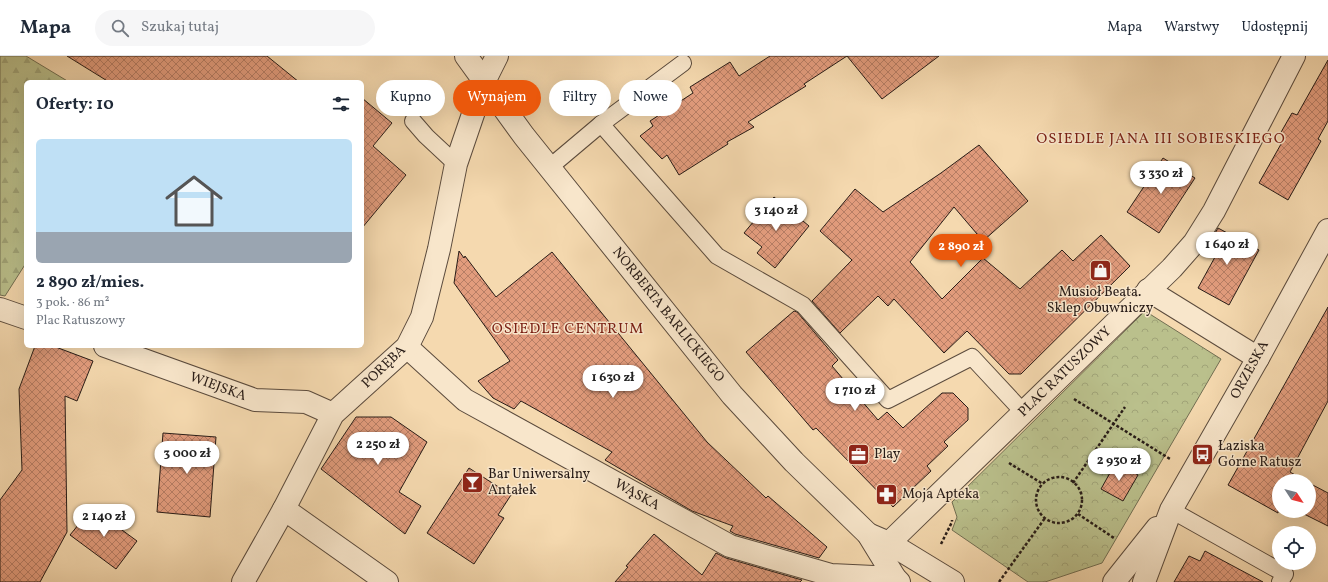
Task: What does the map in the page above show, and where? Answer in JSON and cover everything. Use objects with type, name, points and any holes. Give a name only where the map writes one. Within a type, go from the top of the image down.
[{"type":"street","name":"NORBERTA BARLICKIEGO","points":[[466,56],[483,80]]},
{"type":"street","name":"PORĘBA","points":[[485,80],[497,56]]},
{"type":"street","name":"PLAC RATUSZOWY","points":[[889,543],[1172,268],[1194,242],[1214,211],[1294,56]]},
{"type":"street","name":"PORĘBA","points":[[243,582],[284,509],[334,414],[407,347],[422,317],[439,249],[456,164],[472,116]]},
{"type":"street","name":"NORBERTA BARLICKIEGO","points":[[509,116],[732,395],[794,462],[868,534],[897,580]]},
{"type":"street","name":"ORZESKA","points":[[1114,582],[1171,510],[1258,358],[1328,230]]},
{"type":"street","points":[[1148,290],[1258,358]]},
{"type":"street","points":[[0,309],[24,317]]},
{"type":"street","name":"WĄSKA","points":[[407,347],[465,400],[730,546],[831,575],[897,580]]},
{"type":"street","name":"WIEJSKA","points":[[111,348],[255,400],[306,402],[334,414]]},
{"type":"street","points":[[284,509],[387,582]]},
{"type":"street","name":"ORZESKA","points":[[1144,582],[1171,510]]},
{"type":"street","name":"NORBERTA BARLICKIEGO","points":[[868,534],[889,543],[953,582]]},
{"type":"lane","points":[[550,167],[601,124],[683,63]]},
{"type":"lane","points":[[413,121],[426,136],[456,164]]},
{"type":"lane","points":[[601,124],[717,256],[803,305],[888,400],[972,356],[1024,413]]},
{"type":"lane","points":[[1171,510],[1285,574],[1280,582]]},
{"type":"path","points":[[1074,399],[1170,459]]},
{"type":"path","points":[[1073,483],[1125,407]]},
{"type":"path","points":[[1007,461],[1043,484]]},
{"type":"path","points":[[1056,478],[1064,478],[1073,483],[1080,492],[1082,500],[1078,514],[1073,519],[1059,523],[1051,522],[1045,518],[1037,506],[1038,490],[1049,480],[1056,478]]},
{"type":"path","points":[[1078,514],[1115,539]]},
{"type":"path","points":[[998,582],[1045,518]]},
{"type":"green space","points":[[0,56],[26,56],[66,80],[24,80],[24,266],[5,296],[0,295]]},
{"type":"green space","points":[[1145,311],[1221,359],[1102,563],[1045,582],[1028,582],[952,530],[957,517],[952,502]]},
{"type":"building","points":[[67,56],[267,56],[297,80],[106,80]]},
{"type":"building","points":[[770,56],[847,56],[804,84],[806,86],[748,122],[754,127],[727,142],[728,144],[679,175],[667,155],[662,159],[640,136],[653,126],[650,121],[658,116],[682,116],[682,100],[693,93],[690,87],[730,62],[739,76]]},
{"type":"building","points":[[847,56],[939,56],[882,99]]},
{"type":"building","points":[[1328,60],[1328,121],[1318,139],[1321,141],[1288,200],[1259,183],[1285,137],[1280,134],[1292,113],[1297,115]]},
{"type":"building","points":[[364,100],[376,110],[376,116],[384,116],[392,123],[373,146],[406,175],[364,226]]},
{"type":"building","points":[[979,145],[1028,201],[983,241],[954,207],[910,262],[942,299],[983,258],[1020,289],[1062,250],[1073,261],[1101,235],[1130,266],[1021,374],[1009,374],[967,331],[944,353],[894,299],[888,306],[878,296],[840,333],[812,301],[852,260],[820,231],[855,189],[883,212],[941,173]]},
{"type":"building","points":[[1163,158],[1195,178],[1159,233],[1127,212]]},
{"type":"building","points":[[774,197],[809,226],[775,268],[757,253],[762,247],[744,233]]},
{"type":"building","points":[[1218,228],[1259,250],[1229,305],[1198,288],[1215,257],[1204,251]]},
{"type":"building","points":[[459,251],[464,258],[465,256],[496,297],[552,252],[707,442],[766,498],[768,496],[827,547],[819,558],[735,534],[730,531],[733,526],[692,511],[605,460],[612,452],[521,401],[514,409],[493,398],[478,381],[510,361],[454,283]]},
{"type":"building","points":[[1328,307],[1328,401],[1290,472],[1294,474],[1272,474],[1272,510],[1228,485]]},
{"type":"building","points":[[794,311],[797,312],[838,360],[832,366],[878,420],[887,412],[903,428],[942,393],[953,393],[968,408],[968,420],[944,442],[948,446],[927,466],[931,471],[893,507],[816,428],[813,430],[746,352]]},
{"type":"building","points":[[34,348],[58,348],[93,361],[77,401],[65,396],[67,532],[40,582],[0,582],[0,500],[22,470],[19,389]]},
{"type":"building","points":[[356,417],[391,417],[427,442],[399,492],[421,506],[405,534],[321,469]]},
{"type":"building","points":[[163,433],[216,437],[210,517],[157,512]]},
{"type":"building","points":[[1116,462],[1138,475],[1123,501],[1101,489]]},
{"type":"building","points":[[469,468],[511,495],[498,515],[504,518],[474,564],[427,533]]},
{"type":"building","points":[[1316,487],[1328,493],[1328,526],[1312,518],[1316,518]]},
{"type":"building","points":[[92,508],[137,541],[116,569],[70,535]]},
{"type":"building","points":[[654,534],[702,575],[716,553],[726,558],[802,580],[800,582],[615,582],[628,567],[626,566]]},
{"type":"building","points":[[1205,551],[1263,582],[1174,582],[1189,556],[1200,561]]},
{"type":"place","name":"Musioł Beata. Sklep Obuwniczy","points":[[1100,270]]},
{"type":"place","name":"Play","points":[[858,454]]},
{"type":"place","name":"Łaziska Górne Ratusz","points":[[1203,454]]},
{"type":"place","name":"Bar Uniwersalny Antałek","points":[[472,482]]},
{"type":"place","name":"Moja Apteka","points":[[887,494]]},
{"type":"district","name":"OSIEDLE JANA III SOBIESKIEGO","points":[[1161,139]]},
{"type":"district","name":"OSIEDLE CENTRUM","points":[[568,329]]}]
